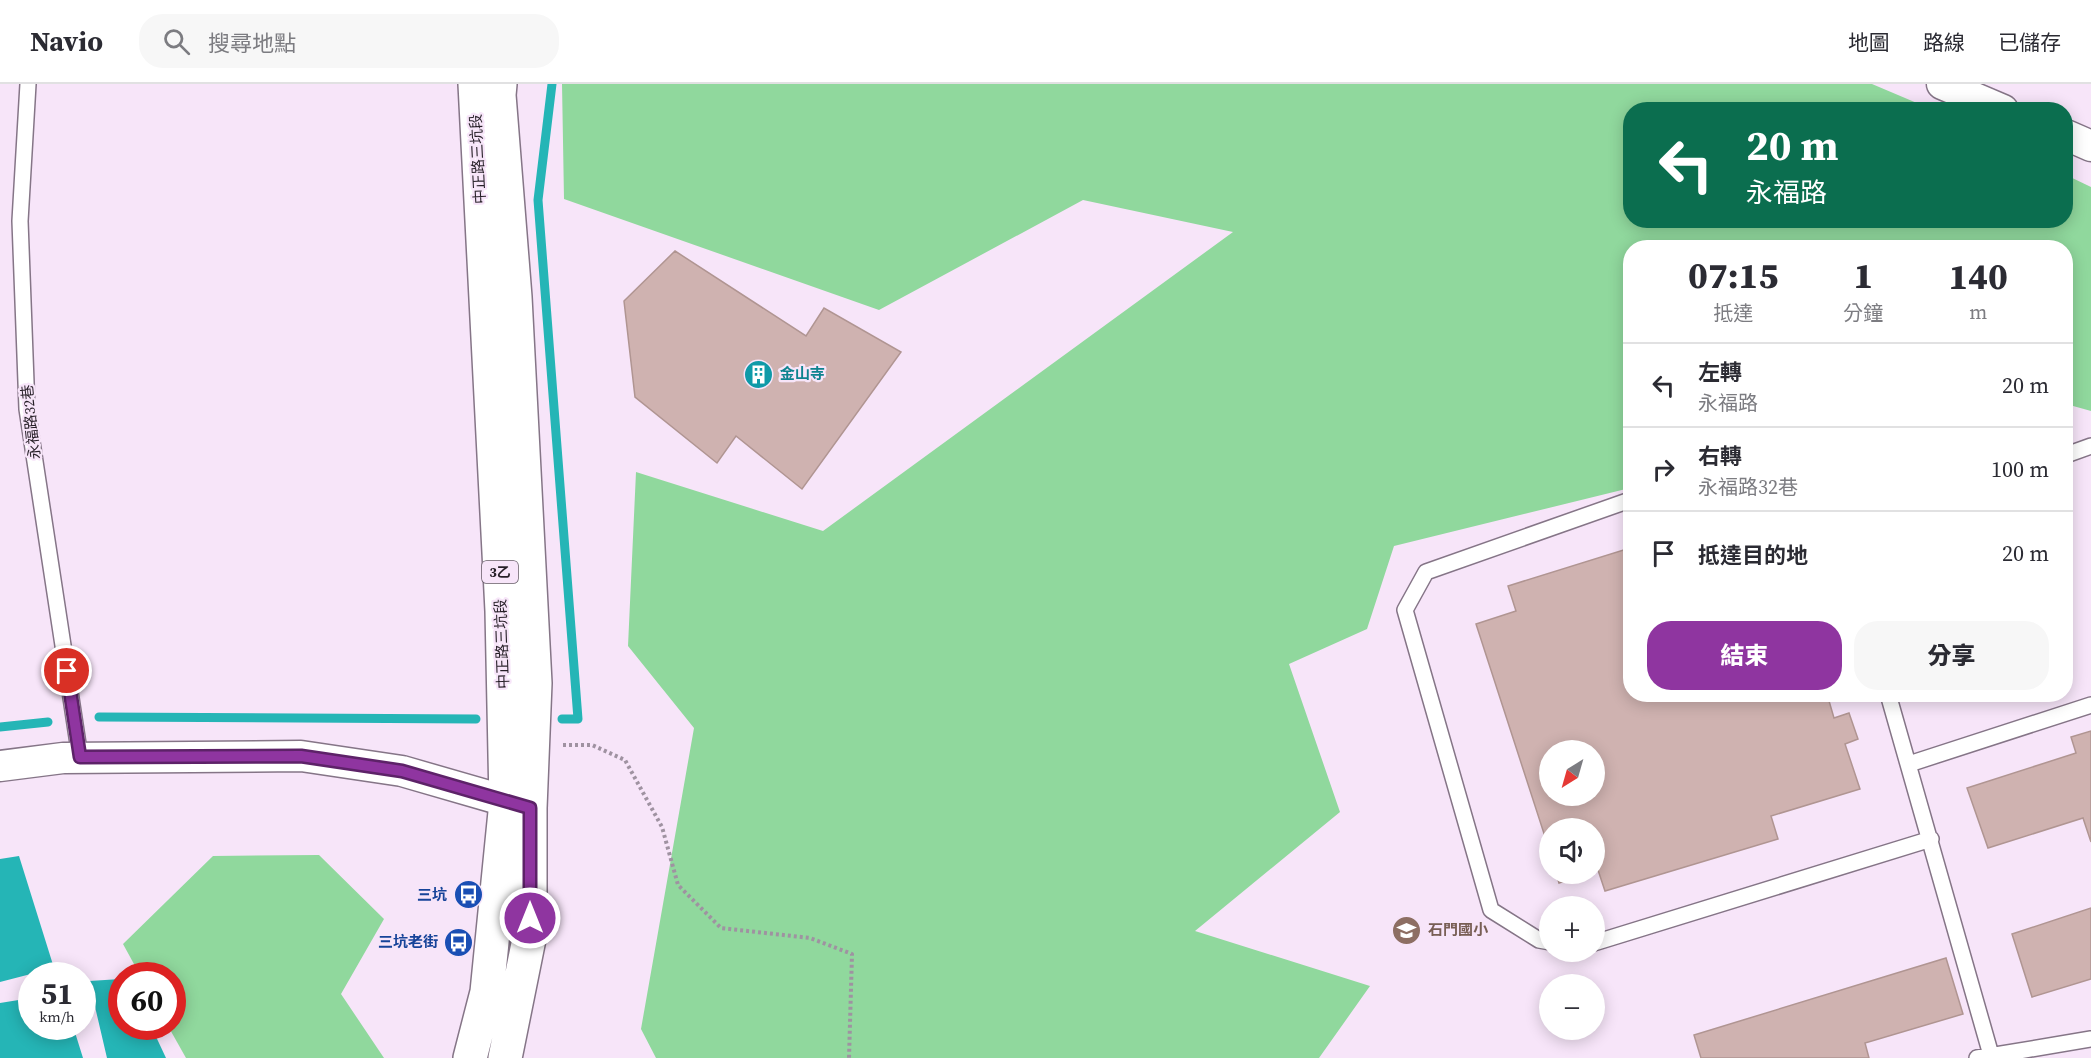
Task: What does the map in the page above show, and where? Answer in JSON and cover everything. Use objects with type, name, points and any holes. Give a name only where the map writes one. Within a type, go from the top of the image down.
[{"type":"main road","name":"中正路三坑段","points":[[475,84],[502,611],[530,934],[505,1058]]},
{"type":"main road","name":"中正路三坑段","points":[[470,1058],[487,992],[518,805],[535,683],[515,297],[500,84]]},
{"type":"street","points":[[1942,84],[1984,102]]},
{"type":"street","points":[[2073,138],[2091,146]]},
{"type":"street","points":[[0,766],[80,757],[301,756],[402,771],[518,805]]},
{"type":"lane","name":"永福路32巷","points":[[28,84],[20,221],[27,409],[80,757]]},
{"type":"lane","points":[[2073,452],[2091,446]]},
{"type":"lane","points":[[1539,940],[1491,910],[1405,610],[1426,573],[1623,503]]},
{"type":"lane","points":[[1890,702],[1931,839],[1984,1057],[2091,1039]]},
{"type":"lane","points":[[1909,764],[2091,705]]},
{"type":"lane","points":[[1605,940],[1931,839]]},
{"type":"path","points":[[592,745],[625,760],[662,827],[678,885],[720,928],[810,938],[852,954],[849,1058]]},
{"type":"shaded area","points":[[562,84],[1872,84],[1914,102],[1623,102],[1623,228],[2073,228],[2073,178],[2091,187],[2091,411],[2073,406],[2073,240],[1623,240],[1623,490],[1394,546],[1367,629],[1289,664],[1340,812],[1195,931],[1370,986],[1319,1058],[656,1058],[641,1029],[694,728],[628,646],[636,472],[823,531],[1233,232],[1083,200],[879,310],[564,199]]},
{"type":"shaded area","points":[[319,855],[384,919],[341,994],[384,1058],[186,1058],[176,1040],[186,1040],[186,962],[133,962],[123,944],[213,856]]},
{"type":"shaded area","points":[[19,856],[52,962],[18,962],[18,977],[0,982],[0,859]]},
{"type":"shaded area","points":[[108,980],[108,1040],[158,1040],[166,1058],[107,1058],[96,1011],[96,981]]},
{"type":"shaded area","points":[[18,1000],[18,1040],[77,1040],[83,1058],[0,1058],[0,1003]]},
{"type":"building","name":"金山寺","points":[[675,251],[806,336],[824,308],[901,352],[802,489],[736,436],[717,463],[635,397],[624,301]]},
{"type":"building","points":[[1623,550],[1623,702],[1829,702],[1834,718],[1849,713],[1858,739],[1845,744],[1860,789],[1771,816],[1778,839],[1605,891],[1603,884],[1605,884],[1605,818],[1539,818],[1476,624],[1516,611],[1508,586]]},
{"type":"building","points":[[2091,731],[2091,842],[2083,818],[1988,848],[1967,788],[2076,753],[2071,737]]},
{"type":"building","points":[[2091,908],[2091,979],[2032,997],[2012,934]]},
{"type":"building","points":[[1946,958],[1963,1014],[1865,1043],[1869,1058],[1701,1058],[1694,1035]]},
{"type":"waterway","points":[[552,84],[538,200],[578,719],[562,719]]},
{"type":"waterway","points":[[99,717],[476,719]]},
{"type":"waterway","points":[[0,727],[48,722]]},
{"type":"place","name":"金山寺","points":[[759,374]]},
{"type":"place","name":"三坑","points":[[468,895]]},
{"type":"place","name":"石門國小","points":[[1407,930]]},
{"type":"place","name":"三坑老街","points":[[459,942]]},
{"type":"route","points":[[67,671],[80,757],[301,756],[402,771],[530,808],[530,918]]}]
